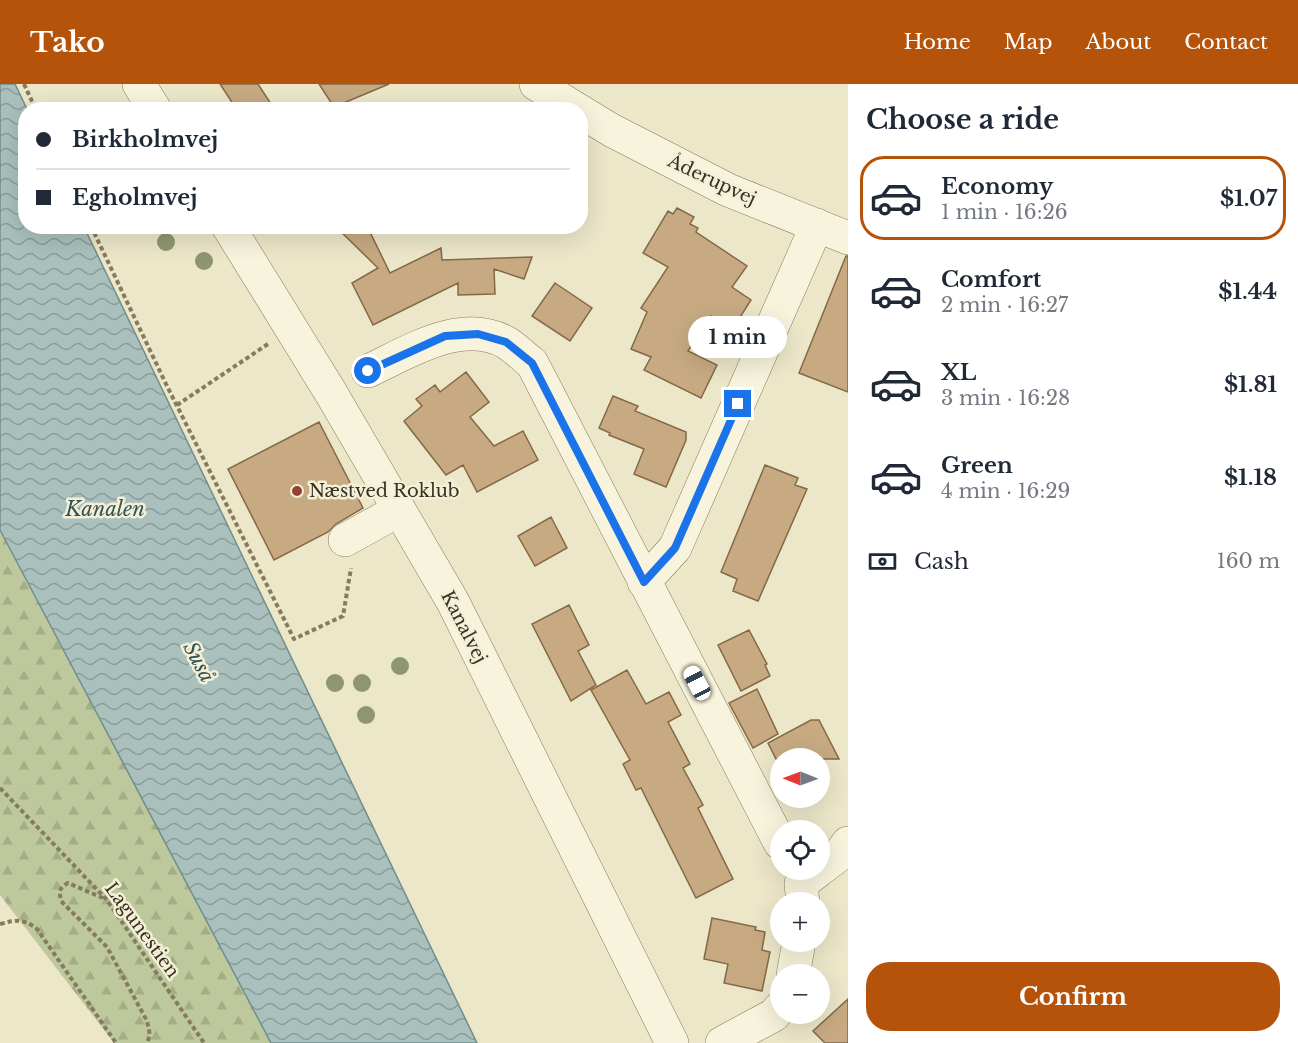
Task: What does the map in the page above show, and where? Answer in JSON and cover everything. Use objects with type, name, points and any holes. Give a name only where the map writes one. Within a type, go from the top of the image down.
[{"type":"street","points":[[139,84],[150,102]]},
{"type":"street","name":"Åderupvej","points":[[536,84],[566,102]]},
{"type":"street","name":"Åderupvej","points":[[588,116],[611,130],[729,190],[848,238]]},
{"type":"street","points":[[644,582],[675,548],[817,225]]},
{"type":"street","name":"Kanalvej","points":[[233,234],[453,602],[672,1043]]},
{"type":"street","points":[[368,371],[445,336],[478,334],[506,342],[532,363],[770,824]]},
{"type":"street","points":[[345,540],[399,510]]},
{"type":"street","points":[[830,862],[839,855],[848,843]]},
{"type":"street","points":[[722,1043],[770,1017]]},
{"type":"path","points":[[24,84],[32,102]]},
{"type":"path","points":[[95,234],[294,639],[343,616],[351,568],[345,540]]},
{"type":"path","points":[[177,405],[291,328]]},
{"type":"path","name":"Lagunestien","points":[[0,788],[107,900],[204,1043]]},
{"type":"path","points":[[107,900],[68,883],[59,891],[61,901],[107,947],[147,1021],[150,1035],[147,1043]]},
{"type":"path","points":[[0,924],[27,921],[37,928],[116,1043]]},
{"type":"green space","points":[[0,530],[271,1043],[114,1043],[0,895]]},
{"type":"water","name":"Kanalen","points":[[0,84],[15,84],[24,102],[18,102],[18,234],[87,234],[477,1043],[271,1043],[0,530]]},
{"type":"building","points":[[220,84],[258,84],[270,102],[232,102]]},
{"type":"building","points":[[319,84],[389,84],[346,102],[331,102]]},
{"type":"building","points":[[677,208],[694,217],[690,224],[698,228],[696,232],[747,266],[732,287],[751,300],[732,330],[711,316],[688,351],[717,365],[701,398],[644,370],[651,357],[631,349],[647,312],[641,308],[668,267],[643,253],[668,211],[673,214]]},
{"type":"building","points":[[343,234],[371,234],[390,273],[441,248],[442,260],[532,257],[524,279],[494,269],[495,294],[458,295],[458,283],[373,325],[352,283],[378,268]]},
{"type":"building","points":[[846,256],[848,256],[848,392],[799,373]]},
{"type":"building","points":[[555,283],[592,308],[570,341],[532,316]]},
{"type":"building","points":[[466,372],[489,402],[470,417],[494,446],[523,431],[538,460],[477,492],[463,465],[446,475],[404,421],[422,406],[416,399],[435,385],[440,392]]},
{"type":"building","points":[[613,396],[638,406],[635,411],[686,432],[686,440],[666,487],[634,474],[644,449],[609,435],[610,433],[599,428]]},
{"type":"building","name":"Næstved Roklub","points":[[319,422],[363,508],[336,524],[328,532],[274,560],[228,469]]},
{"type":"building","points":[[765,465],[798,478],[795,485],[807,489],[758,601],[733,591],[737,579],[721,572]]},
{"type":"building","points":[[551,517],[567,548],[535,566],[518,536]]},
{"type":"building","points":[[569,605],[589,645],[578,651],[596,685],[571,701],[532,624]]},
{"type":"building","points":[[749,630],[767,664],[765,665],[770,676],[741,691],[718,645]]},
{"type":"building","points":[[627,670],[646,704],[669,692],[681,715],[668,722],[690,764],[683,768],[703,805],[698,808],[733,879],[696,898],[641,788],[636,790],[623,764],[630,760],[591,690]]},
{"type":"building","points":[[757,689],[778,734],[753,748],[729,703]]},
{"type":"building","points":[[811,720],[819,720],[839,759],[830,759],[830,748],[770,748],[768,743]]},
{"type":"building","points":[[712,918],[756,927],[755,930],[765,932],[762,950],[770,952],[762,991],[724,983],[728,964],[704,959]]},
{"type":"building","points":[[848,999],[848,1043],[825,1043],[813,1031],[821,1024],[830,1024],[830,1015]]},
{"type":"place","name":"Næstved Roklub","points":[[297,491]]},
{"type":"route","points":[[368,371],[445,336],[478,334],[506,342],[532,363],[644,582],[675,548],[738,404]]},
{"type":"water label","name":"Suså","points":[[199,662]]}]
